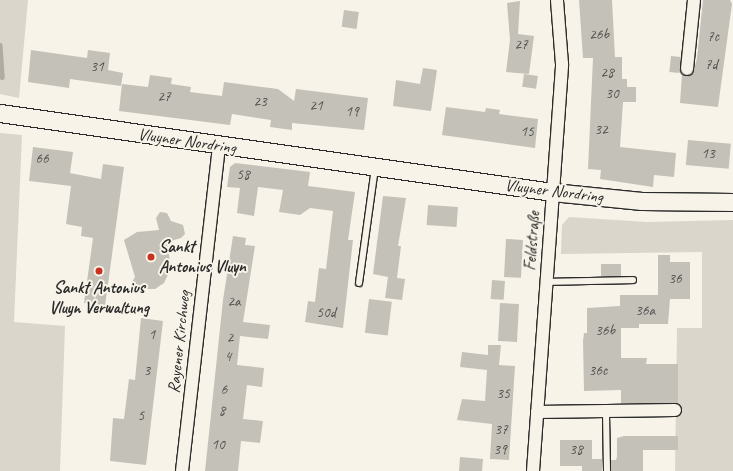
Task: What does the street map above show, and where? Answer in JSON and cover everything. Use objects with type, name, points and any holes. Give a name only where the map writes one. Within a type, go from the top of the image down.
[{"type":"street","name":"Feldstraße","points":[[533,471],[562,64],[557,0]]},
{"type":"street","points":[[687,69],[694,0]]},
{"type":"street","name":"Vluyner Nordring","points":[[0,113],[219,146],[375,166],[552,192],[642,201],[733,202]]},
{"type":"street","name":"Rayener Kirchweg","points":[[182,471],[219,146]]},
{"type":"street","points":[[537,412],[606,413],[675,410]]},
{"type":"lane","points":[[360,283],[375,166]]},
{"type":"lane","points":[[546,282],[633,280]]},
{"type":"lane","points":[[606,413],[607,471]]},
{"type":"shaded area","points":[[0,0],[28,0],[19,98],[0,94]]},
{"type":"shaded area","points":[[0,133],[22,135],[14,322],[65,326],[60,471],[0,471]]},
{"type":"shaded area","points":[[569,217],[647,222],[733,220],[733,471],[675,471],[677,328],[702,328],[702,252],[561,254],[562,225]]},
{"type":"building","points":[[579,0],[612,0],[615,57],[622,57],[622,79],[627,79],[627,87],[636,87],[636,102],[623,102],[620,147],[676,153],[674,177],[654,175],[653,187],[600,179],[601,170],[588,169],[593,58],[583,58]]},
{"type":"building","points":[[703,0],[730,0],[732,4],[718,107],[680,103],[682,75],[693,74],[697,58]]},
{"type":"building","points":[[520,1],[518,34],[534,36],[529,74],[506,72],[510,40],[507,3]]},
{"type":"building","points":[[344,10],[359,12],[356,29],[342,27]]},
{"type":"building","points":[[31,50],[87,58],[88,50],[110,53],[108,70],[123,73],[121,86],[70,79],[69,88],[28,82]]},
{"type":"building","points":[[671,56],[681,57],[679,73],[669,72]]},
{"type":"building","points":[[423,68],[437,70],[431,111],[393,106],[396,80],[420,84]]},
{"type":"building","points":[[524,74],[538,76],[536,89],[522,87]]},
{"type":"building","points":[[150,75],[172,78],[171,84],[191,87],[190,92],[222,96],[224,82],[278,89],[294,101],[296,89],[368,98],[364,130],[292,123],[292,130],[270,127],[271,120],[232,114],[230,125],[119,111],[122,84],[148,87]]},
{"type":"building","points":[[446,107],[485,112],[486,108],[500,110],[499,114],[538,119],[535,148],[442,135]]},
{"type":"building","points":[[688,140],[731,144],[729,169],[686,165]]},
{"type":"building","points":[[33,147],[73,152],[70,173],[101,179],[103,164],[124,167],[105,306],[84,303],[93,238],[81,236],[82,227],[66,224],[71,186],[29,181]]},
{"type":"building","points":[[235,163],[310,172],[308,186],[355,192],[348,240],[353,240],[343,328],[305,322],[308,301],[315,302],[319,268],[326,269],[333,211],[310,208],[300,215],[279,212],[283,190],[258,187],[254,216],[237,213],[240,188],[227,187],[230,167]]},
{"type":"building","points":[[383,196],[406,198],[398,246],[401,246],[397,278],[405,279],[402,300],[385,298],[388,277],[373,274]]},
{"type":"building","points":[[428,205],[458,207],[457,227],[427,225]]},
{"type":"building","name":"Sankt Antonius Vluyn","points":[[160,212],[167,213],[171,221],[183,225],[185,234],[181,238],[167,242],[171,268],[164,283],[155,289],[144,289],[132,282],[135,277],[124,240],[137,232],[159,230],[156,218]]},
{"type":"building","points":[[233,236],[246,238],[245,245],[255,246],[243,322],[270,325],[268,339],[240,336],[237,365],[264,368],[262,387],[247,385],[243,419],[263,421],[260,443],[241,441],[238,471],[205,471],[223,300]]},
{"type":"building","points":[[506,239],[523,240],[521,278],[504,277]]},
{"type":"building","points":[[658,255],[670,255],[670,262],[690,262],[690,299],[670,299],[668,324],[639,324],[639,328],[621,328],[621,358],[647,358],[646,364],[678,364],[678,403],[621,403],[621,390],[584,391],[583,341],[584,333],[587,333],[587,308],[620,306],[620,295],[658,295]]},
{"type":"building","points":[[601,264],[621,264],[621,276],[601,276]]},
{"type":"building","points":[[492,280],[505,281],[504,300],[491,299]]},
{"type":"building","points":[[369,299],[392,302],[388,336],[365,333]]},
{"type":"building","points":[[500,303],[519,304],[517,342],[498,341]]},
{"type":"building","points":[[141,318],[163,321],[146,465],[110,461],[113,418],[124,419],[129,379],[135,380]]},
{"type":"building","points":[[488,345],[501,345],[499,365],[515,366],[509,460],[490,459],[492,424],[457,420],[462,399],[485,401],[487,370],[460,367],[462,352],[488,355]]},
{"type":"building","points":[[624,436],[678,436],[678,450],[643,450],[643,471],[611,471],[611,460],[616,460],[617,457],[617,438]]},
{"type":"building","points":[[560,440],[592,440],[592,459],[602,459],[602,471],[582,471],[582,466],[560,466]]},
{"type":"building","points":[[460,457],[483,459],[482,471],[459,471]]},
{"type":"waterway","points":[[0,45],[2,77]]},
{"type":"place","name":"Sankt Antonius Vluyn","points":[[151,257]]},
{"type":"place","name":"Sankt Antonius Vluyn Verwaltung","points":[[99,271]]}]
